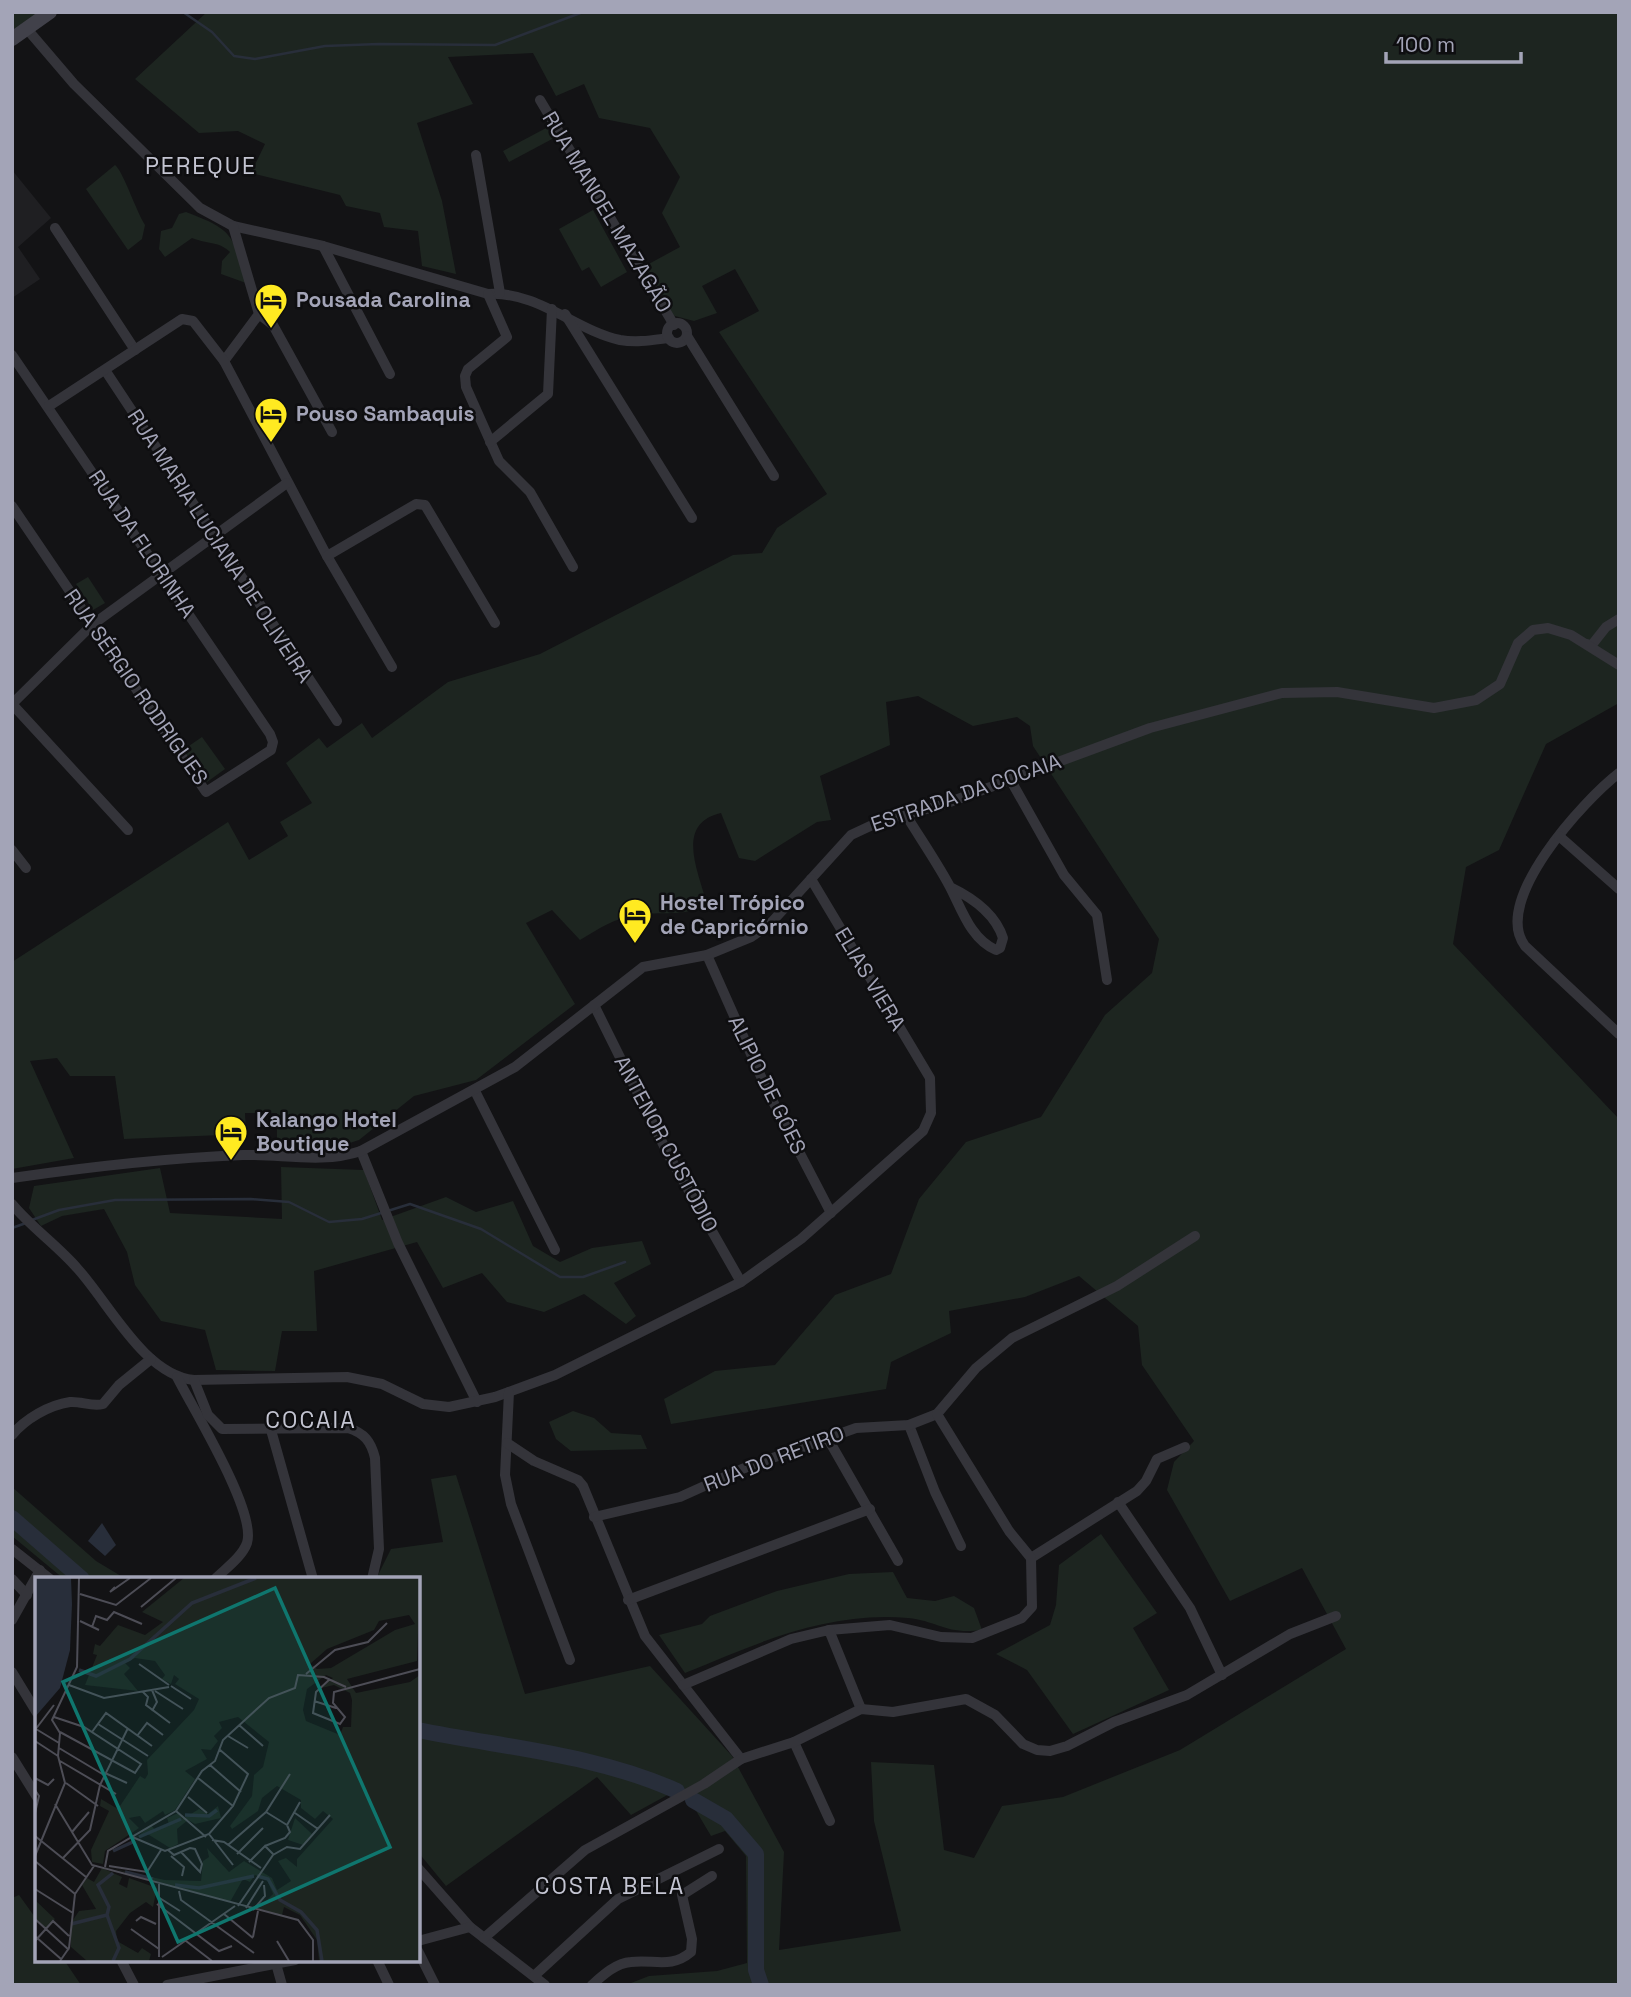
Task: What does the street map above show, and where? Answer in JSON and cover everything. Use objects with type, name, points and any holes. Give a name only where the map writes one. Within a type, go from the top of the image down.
[{"type":"main road","points":[[12,39],[50,12]]},
{"type":"street","points":[[27,29],[74,84],[200,208],[233,226],[323,246],[488,294],[500,293],[565,314],[618,339],[635,342],[669,338],[678,343],[687,336]]},
{"type":"street","name":"RUA MANOEL MAZAGÃO","points":[[540,100],[674,325]]},
{"type":"street","points":[[476,155],[500,293]]},
{"type":"street","points":[[233,226],[259,314],[273,325],[332,432]]},
{"type":"street","points":[[55,228],[135,350]]},
{"type":"street","points":[[323,246],[390,374]]},
{"type":"street","points":[[488,294],[507,337],[468,369],[464,380],[499,461],[530,492],[573,567]]},
{"type":"street","points":[[490,442],[548,394],[552,309]]},
{"type":"street","points":[[224,361],[259,314]]},
{"type":"street","points":[[565,314],[692,518]]},
{"type":"street","points":[[49,406],[182,319],[193,321],[224,361],[327,556],[392,667]]},
{"type":"street","points":[[669,338],[668,332],[674,325],[682,325],[774,476]]},
{"type":"street","name":"RUA DA FLORINHA","points":[[12,355],[270,734]]},
{"type":"street","name":"RUA MARIA LUCIANA DE OLIVEIRA","points":[[105,370],[337,721]]},
{"type":"street","points":[[128,830],[12,704],[92,625],[287,483]]},
{"type":"street","points":[[327,556],[416,504],[425,505],[495,623]]},
{"type":"street","name":"RUA SÉRGIO RODRIGUES","points":[[12,506],[206,792],[271,750],[274,742],[270,734]]},
{"type":"street","points":[[1591,646],[1606,627],[1619,619]]},
{"type":"street","name":"ESTRADA DA COCAIA","points":[[12,1178],[93,1167],[245,1155],[343,1157],[361,1151],[424,1114],[475,1091],[515,1067],[643,967],[707,955],[751,937],[770,924],[851,835],[883,820],[939,806],[1150,728],[1282,693],[1337,692],[1434,708],[1476,700],[1500,684],[1524,635],[1533,630],[1558,631],[1591,646],[1615,662]]},
{"type":"street","points":[[1619,773],[1599,788],[1559,836],[1524,894],[1516,926],[1518,936],[1525,946],[1619,1034]]},
{"type":"street","points":[[1010,779],[1064,875],[1097,915],[1107,980]]},
{"type":"street","points":[[906,815],[950,887],[956,904],[982,941],[996,950],[1000,948],[1003,938],[990,915],[965,894],[950,887]]},
{"type":"street","points":[[1559,836],[1619,889]]},
{"type":"street","points":[[12,850],[26,868]]},
{"type":"street","points":[[1607,879],[1619,876]]},
{"type":"street","points":[[12,1204],[78,1269],[151,1359],[177,1377],[194,1380],[347,1377],[382,1384],[423,1404],[438,1407],[477,1402],[587,1361],[741,1282],[780,1256],[923,1131],[931,1113],[930,1078],[811,879]]},
{"type":"street","name":"ALIPIO DE GÓES","points":[[707,955],[767,1090],[831,1213]]},
{"type":"street","name":"ANTENOR CUSTÓDIO","points":[[594,1005],[668,1154],[741,1282]]},
{"type":"street","points":[[475,1091],[555,1250]]},
{"type":"street","points":[[361,1151],[398,1243],[477,1402]]},
{"type":"street","points":[[683,1685],[791,1639],[829,1630],[890,1625],[957,1640],[986,1634],[1028,1613],[1033,1602],[1031,1559],[1009,1531],[937,1414],[976,1368],[1012,1338],[1117,1286],[1195,1237]]},
{"type":"street","points":[[12,1435],[23,1424],[58,1405],[70,1402],[103,1404],[119,1385],[151,1359]]},
{"type":"street","points":[[177,1377],[234,1488],[246,1518],[246,1546],[217,1577]]},
{"type":"street","points":[[194,1380],[208,1415],[222,1429],[348,1428],[358,1431],[372,1445],[379,1549],[372,1577]]},
{"type":"street","points":[[509,1392],[505,1475],[511,1504],[570,1660]]},
{"type":"street","name":"RUA DO RETIRO","points":[[594,1517],[680,1497],[827,1437],[856,1428],[909,1424],[937,1414]]},
{"type":"street","points":[[909,1424],[935,1492],[961,1546]]},
{"type":"street","points":[[271,1430],[312,1577]]},
{"type":"street","points":[[827,1437],[898,1562]]},
{"type":"street","points":[[507,1443],[534,1461],[578,1480],[645,1636],[741,1759]]},
{"type":"street","points":[[1031,1559],[1142,1486],[1157,1459],[1185,1447]]},
{"type":"street","points":[[1118,1502],[1190,1608],[1222,1675]]},
{"type":"street","points":[[628,1601],[870,1509]]},
{"type":"street","points":[[12,1549],[48,1577]]},
{"type":"street","points":[[36,1577],[40,1570]]},
{"type":"street","points":[[12,1579],[27,1595]]},
{"type":"street","points":[[12,1620],[35,1580]]},
{"type":"street","points":[[484,1938],[575,1857],[704,1784],[741,1759],[794,1742],[860,1709],[893,1712],[966,1699],[995,1715],[1023,1744],[1037,1751],[1049,1751],[1067,1746],[1114,1722],[1187,1695],[1290,1634],[1336,1616]]},
{"type":"street","points":[[829,1630],[860,1709]]},
{"type":"street","points":[[12,1672],[35,1710]]},
{"type":"street","points":[[794,1742],[830,1821]]},
{"type":"street","points":[[12,1757],[35,1794]]},
{"type":"street","points":[[534,1976],[618,1899],[719,1849]]},
{"type":"street","points":[[420,1870],[470,1927],[545,1985]]},
{"type":"street","points":[[592,1985],[612,1968],[630,1962],[673,1963],[691,1952],[692,1939],[682,1895],[712,1876]]},
{"type":"street","points":[[420,1940],[470,1927]]},
{"type":"street","points":[[420,1955],[435,1985]]},
{"type":"street","points":[[122,1962],[134,1985]]},
{"type":"street","points":[[167,1985],[276,1962],[282,1985]]},
{"type":"street","points":[[378,1962],[389,1985]]},
{"type":"shaded area","points":[[12,12],[45,12],[12,34]]},
{"type":"shaded area","points":[[207,12],[1619,12],[1619,703],[1546,744],[1499,850],[1466,867],[1453,944],[1619,1119],[1619,1985],[626,1985],[649,1976],[717,1971],[747,1963],[746,1856],[725,1831],[711,1836],[682,1787],[631,1815],[597,1777],[446,1886],[420,1854],[420,1577],[377,1577],[391,1549],[443,1542],[431,1479],[456,1475],[525,1694],[650,1666],[732,1756],[784,1852],[779,1950],[901,1931],[874,1821],[871,1762],[934,1765],[944,1850],[974,1858],[1002,1806],[1063,1797],[1180,1750],[1346,1649],[1302,1568],[1230,1601],[1167,1490],[1174,1462],[1194,1441],[1142,1365],[1138,1326],[1079,1276],[1025,1297],[949,1311],[951,1333],[891,1362],[886,1389],[671,1424],[664,1399],[715,1371],[775,1365],[835,1295],[891,1274],[919,1199],[966,1142],[1041,1117],[1105,1015],[1152,973],[1159,939],[1033,746],[1030,726],[1017,717],[973,726],[918,696],[886,702],[890,745],[820,776],[831,820],[817,822],[755,861],[739,858],[721,813],[707,819],[698,827],[693,851],[707,905],[690,911],[628,916],[607,924],[580,940],[552,910],[526,923],[575,1004],[476,1080],[414,1096],[359,1140],[328,1150],[277,1146],[277,1113],[245,1113],[246,1134],[124,1139],[115,1076],[70,1076],[57,1058],[30,1061],[74,1158],[12,1169],[12,962],[228,822],[249,860],[288,836],[280,822],[312,803],[286,763],[319,738],[327,748],[362,723],[372,738],[448,682],[540,654],[733,555],[762,553],[777,528],[827,494],[719,332],[759,311],[735,269],[702,286],[717,313],[694,321],[671,315],[645,266],[680,247],[662,213],[680,177],[650,128],[599,118],[584,84],[556,96],[533,53],[448,57],[473,104],[417,123],[442,201],[456,274],[422,266],[418,231],[384,227],[380,213],[346,206],[340,195],[251,173],[265,144],[238,131],[199,133],[135,79]]},
{"type":"shaded area","points":[[548,127],[554,138],[509,162],[503,151]]},
{"type":"shaded area","points":[[115,165],[145,225],[142,239],[128,250],[86,189]]},
{"type":"shaded area","points":[[12,170],[51,218],[18,247],[40,279],[12,298]]},
{"type":"shaded area","points":[[593,210],[627,272],[601,287],[589,267],[582,271],[559,229]]},
{"type":"shaded area","points":[[186,212],[214,224],[229,236],[238,254],[246,283],[221,274],[222,261],[230,252],[217,244],[192,238],[165,257],[159,249],[161,231],[172,228],[179,214]]},
{"type":"shaded area","points":[[88,577],[105,603],[93,610],[76,584]]},
{"type":"shaded area","points":[[202,737],[225,769],[207,782],[183,750]]},
{"type":"shaded area","points":[[281,1167],[364,1170],[382,1220],[446,1197],[476,1212],[513,1201],[533,1246],[560,1262],[592,1248],[642,1241],[651,1264],[614,1283],[636,1316],[626,1324],[584,1294],[544,1312],[507,1302],[482,1273],[443,1288],[417,1242],[314,1271],[317,1331],[282,1331],[275,1371],[216,1370],[205,1330],[161,1321],[135,1285],[127,1252],[104,1209],[62,1216],[41,1226],[29,1208],[34,1186],[160,1168],[170,1213],[282,1219]]},
{"type":"shaded area","points":[[573,1411],[594,1418],[611,1433],[641,1435],[647,1449],[571,1451],[556,1439],[549,1422]]},
{"type":"shaded area","points":[[12,1487],[96,1561],[123,1577],[62,1577],[12,1536]]},
{"type":"shaded area","points":[[1101,1534],[1157,1613],[1133,1628],[1169,1690],[1073,1734],[1027,1670],[996,1654],[1050,1625],[1056,1605],[1059,1565]]},
{"type":"shaded area","points":[[893,1572],[907,1598],[935,1601],[954,1596],[974,1608],[982,1630],[959,1631],[908,1618],[849,1619],[821,1624],[766,1641],[685,1673],[659,1635],[702,1624],[710,1616],[777,1591],[849,1574]]},
{"type":"shaded area","points":[[19,1895],[35,1917],[35,1962],[65,1962],[81,1985],[12,1985],[12,1898]]},
{"type":"water","points":[[102,1523],[116,1545],[105,1556],[88,1541]]},
{"type":"waterway","points":[[183,12],[212,32],[234,56],[255,59],[325,46],[495,45],[583,12]]},
{"type":"waterway","points":[[32,1220],[59,1210],[115,1200],[251,1199],[289,1202],[329,1222],[362,1219],[410,1204],[481,1229],[560,1277],[583,1277],[625,1262]]},
{"type":"waterway","points":[[12,1228],[26,1223]]},
{"type":"waterway","points":[[12,1518],[80,1577]]},
{"type":"waterway","points":[[420,1730],[582,1760],[646,1778],[677,1791]]},
{"type":"waterway","points":[[693,1800],[726,1819],[756,1854],[756,1970],[761,1985]]},
{"type":"place","name":"Pousada Carolina","points":[[271,330]]},
{"type":"place","name":"Pouso Sambaquis","points":[[271,444]]},
{"type":"place","name":"Hostel Trópico de Capricórnio","points":[[635,945]]},
{"type":"place","name":"Kalango Hotel Boutique","points":[[231,1162]]},
{"type":"district","name":"PEREQUE","points":[[201,166]]},
{"type":"district","name":"COCAIA","points":[[311,1420]]},
{"type":"district","name":"COSTA BELA","points":[[610,1886]]}]
